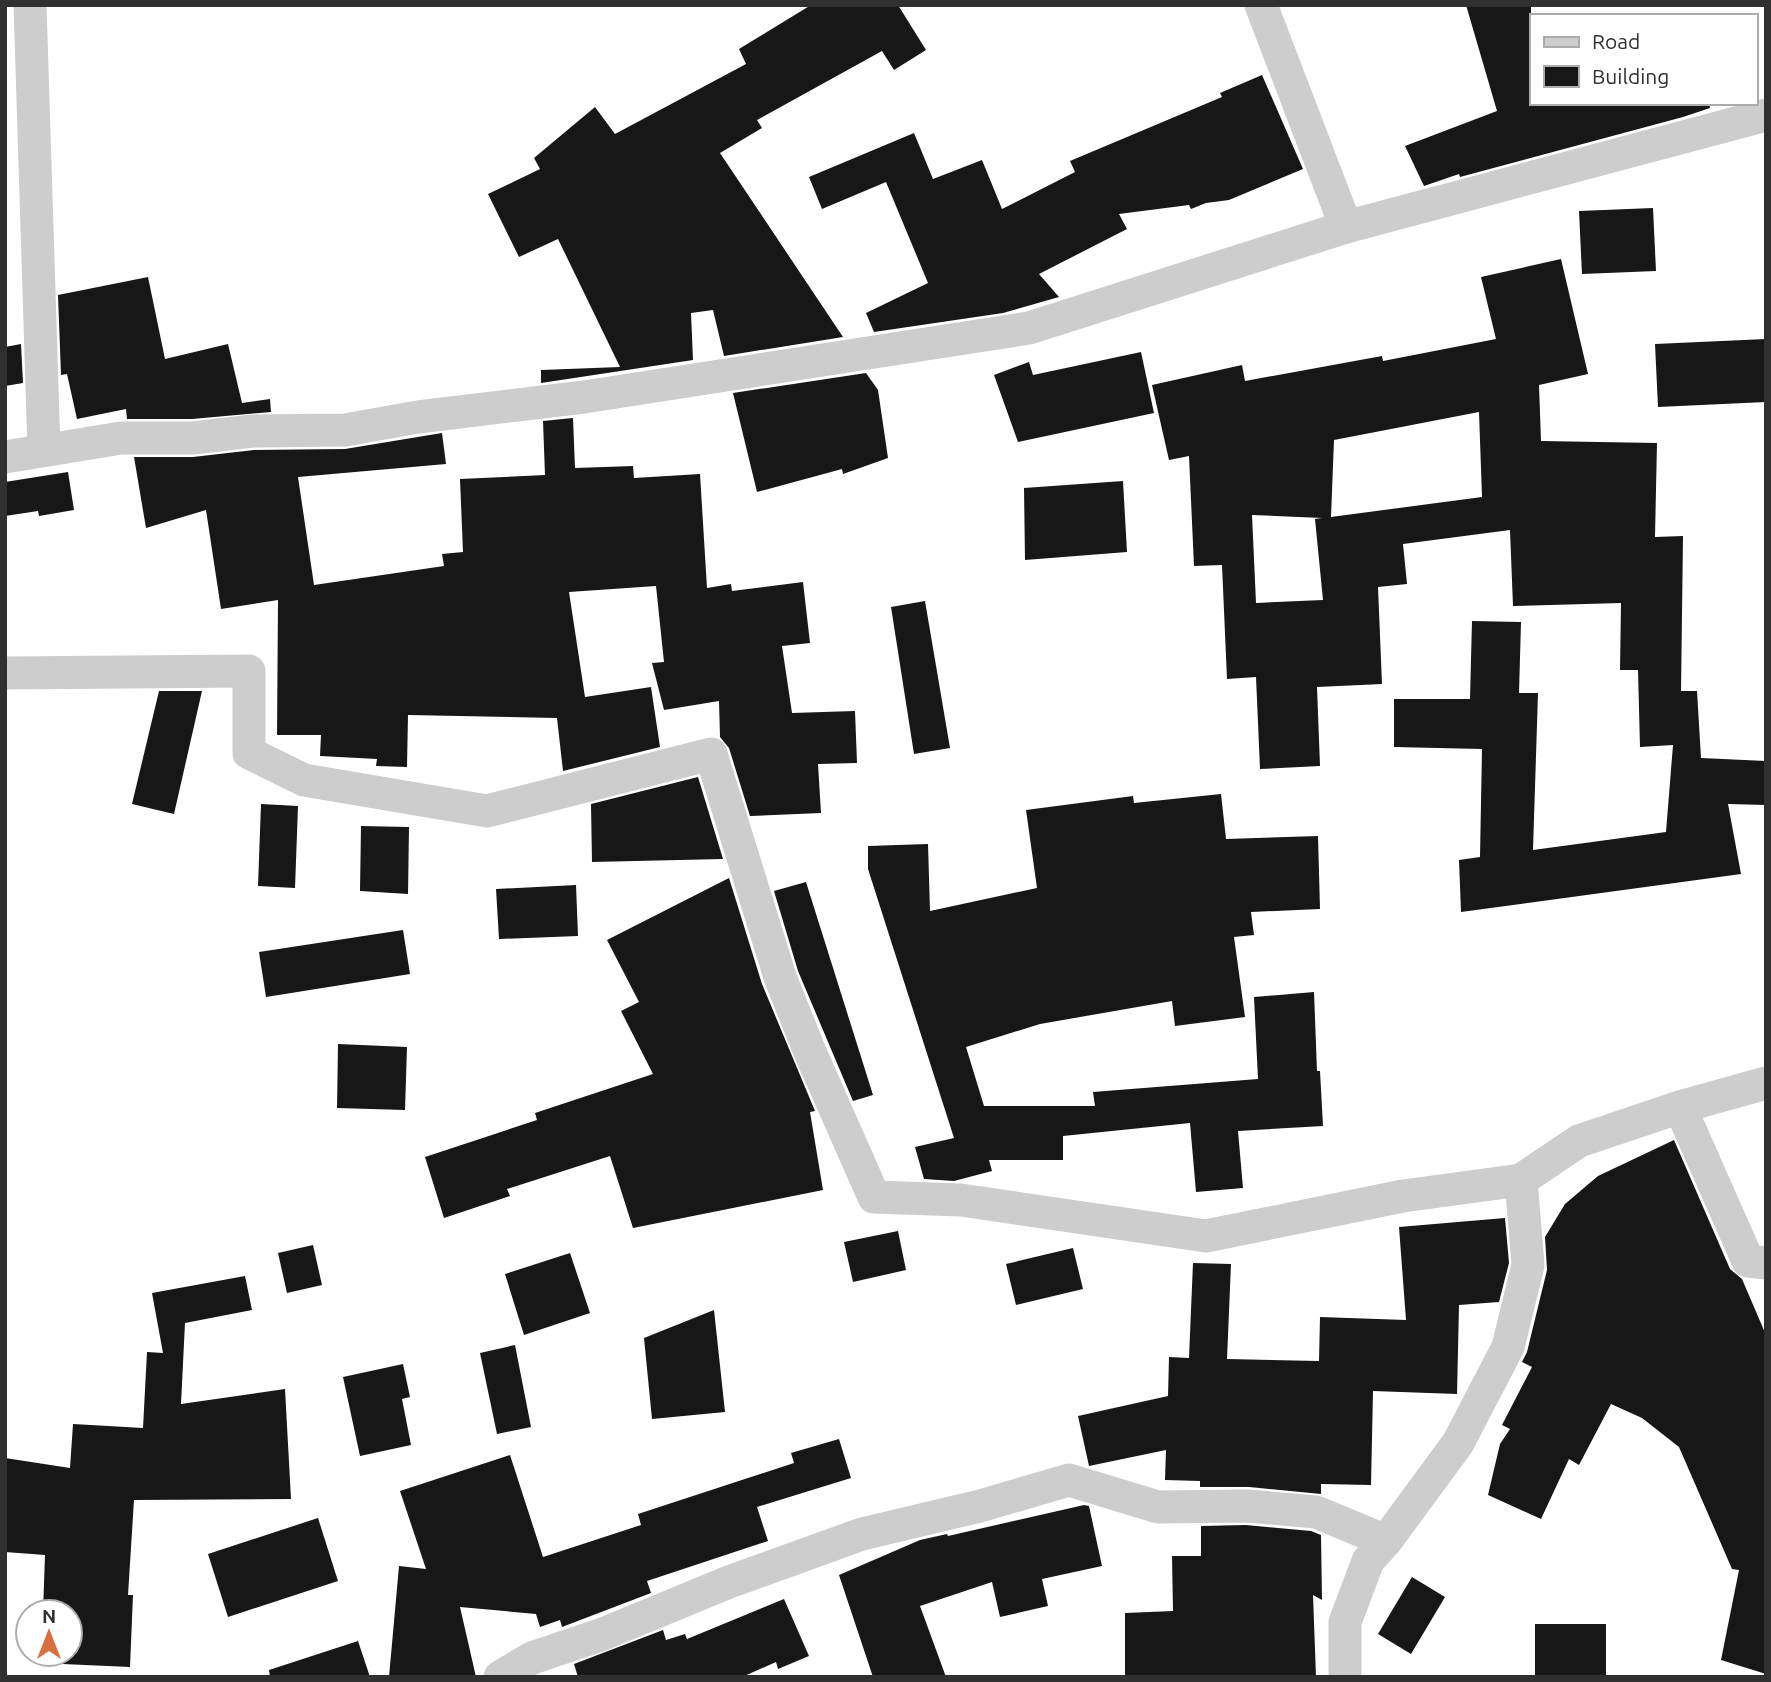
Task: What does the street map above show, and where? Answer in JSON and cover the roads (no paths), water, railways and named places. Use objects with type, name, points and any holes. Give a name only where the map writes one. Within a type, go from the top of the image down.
[{"type":"street","points":[[30,5],[44,450]]},
{"type":"street","points":[[1261,5],[1346,227]]},
{"type":"street","points":[[5,457],[121,438],[193,438],[253,431],[345,430],[418,416],[584,397],[1029,328],[1346,227],[1766,115]]},
{"type":"street","points":[[5,673],[248,671],[248,753],[304,780],[487,811],[711,754],[780,977],[874,1197],[961,1200],[1206,1236],[1403,1196],[1521,1180],[1579,1141],[1680,1107],[1766,1083]]},
{"type":"street","points":[[1680,1107],[1748,1261],[1766,1263]]},
{"type":"street","points":[[1345,1677],[1345,1622],[1368,1561],[1386,1541],[1458,1443],[1508,1347],[1528,1265],[1521,1180]]},
{"type":"street","points":[[500,1677],[532,1658],[603,1634],[729,1582],[862,1534],[980,1506],[1069,1480],[1158,1507],[1247,1506],[1316,1512],[1386,1541]]}]
